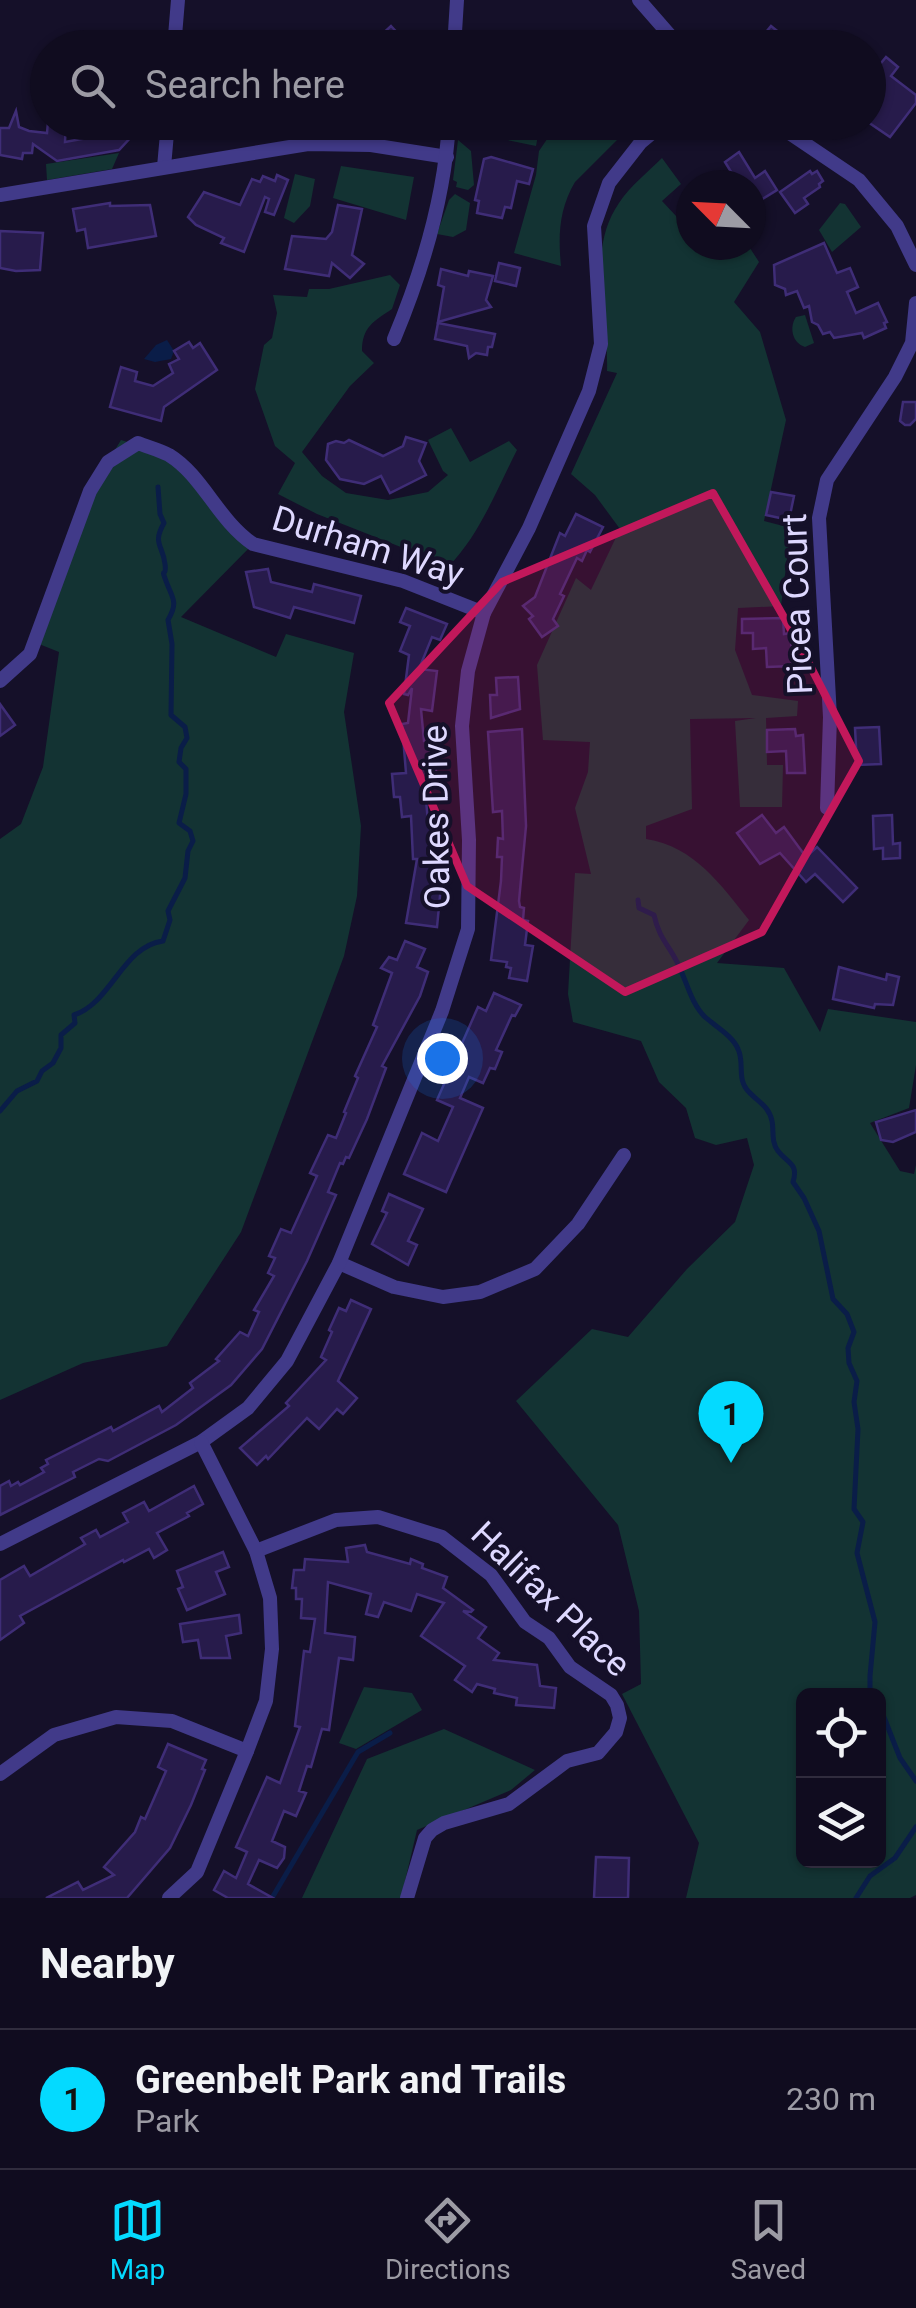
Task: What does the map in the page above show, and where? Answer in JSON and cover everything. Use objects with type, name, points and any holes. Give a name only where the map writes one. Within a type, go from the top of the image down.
[{"type":"street","points":[[176,30],[178,0]]},
{"type":"street","points":[[455,30],[457,0]]},
{"type":"street","points":[[638,0],[664,30]]},
{"type":"street","points":[[164,166],[166,140]]},
{"type":"street","points":[[394,339],[443,187],[448,140]]},
{"type":"street","name":"Oakes Drive","points":[[0,1544],[201,1442],[248,1408],[287,1362],[339,1263],[442,1011],[468,929],[469,840],[462,726],[468,670],[484,614],[530,528],[589,390],[600,344],[594,226],[609,184],[642,140]]},
{"type":"street","points":[[800,140],[859,180],[897,226],[916,265]]},
{"type":"street","points":[[0,195],[308,144],[371,145],[447,157]]},
{"type":"street","name":"Picea Court","points":[[827,808],[830,717],[819,518],[827,480],[895,377],[912,343],[916,303]]},
{"type":"street","name":"Durham Way","points":[[0,681],[30,654],[90,490],[108,462],[138,443],[168,455],[189,472],[234,531],[253,544],[403,581],[484,614]]},
{"type":"street","points":[[339,1263],[394,1287],[443,1297],[480,1292],[536,1269],[578,1224],[624,1155]]},
{"type":"street","points":[[170,1898],[197,1872],[247,1751],[266,1701],[272,1650],[270,1598],[256,1551],[201,1442]]},
{"type":"street","name":"Halifax Place","points":[[256,1551],[336,1520],[378,1517],[442,1536],[490,1575],[525,1622],[548,1638],[570,1667],[611,1695],[618,1705],[616,1732],[598,1753],[567,1761],[508,1804],[432,1830],[425,1838],[407,1898]]},
{"type":"street","points":[[0,1774],[54,1736],[116,1717],[172,1721],[247,1751]]},
{"type":"highlighted area","points":[[713,493],[798,642],[859,761],[762,932],[625,992],[467,886],[389,703],[502,582]]},
{"type":"green space","points":[[458,140],[471,151],[474,185],[468,190],[456,187],[453,180]]},
{"type":"green space","points":[[507,140],[537,140],[536,146]]},
{"type":"green space","points":[[546,140],[617,140],[570,192],[561,223],[561,266],[514,253],[539,151]]},
{"type":"green space","points":[[119,153],[112,169],[47,180],[46,164]]},
{"type":"green space","points":[[662,158],[676,177],[676,188],[662,201],[676,216],[676,260],[759,262],[734,302],[760,332],[786,420],[764,521],[791,528],[781,606],[738,608],[735,650],[752,695],[798,701],[797,716],[766,718],[767,765],[783,765],[782,807],[740,807],[735,721],[756,718],[690,719],[692,809],[646,826],[646,839],[679,850],[705,869],[749,920],[717,963],[784,968],[820,1032],[828,1009],[916,1022],[916,1065],[909,1108],[870,1123],[900,1171],[914,1174],[916,1165],[916,1895],[910,1898],[686,1898],[699,1843],[622,1694],[641,1684],[639,1611],[618,1525],[516,1401],[592,1329],[628,1337],[687,1269],[735,1222],[754,1165],[747,1138],[716,1145],[695,1138],[686,1108],[659,1082],[641,1041],[573,1022],[568,994],[575,873],[591,874],[575,808],[588,772],[590,742],[543,740],[537,665],[576,578],[591,590],[620,529],[595,495],[571,474],[617,373],[607,371],[601,263],[609,222],[634,185]]},
{"type":"green space","points":[[341,166],[414,177],[406,220],[333,198]]},
{"type":"green space","points":[[295,174],[315,179],[310,206],[294,223],[284,218]]},
{"type":"green space","points":[[455,194],[470,203],[466,230],[453,237],[437,234],[449,200]]},
{"type":"green space","points":[[840,203],[845,204],[861,227],[832,252],[819,230]]},
{"type":"green space","points":[[390,275],[400,285],[392,309],[370,326],[364,336],[362,351],[374,363],[350,386],[302,452],[322,476],[346,493],[388,500],[428,492],[448,475],[428,440],[451,428],[470,462],[509,441],[517,450],[479,526],[449,566],[317,514],[278,494],[295,463],[275,446],[255,389],[264,345],[272,338],[277,313],[273,295],[307,297],[309,289],[329,289]]},
{"type":"green space","points":[[805,315],[814,343],[805,347],[797,342],[792,330],[796,317]]},
{"type":"green space","points":[[121,440],[168,455],[253,544],[181,617],[276,657],[286,634],[354,653],[344,712],[361,826],[357,896],[344,956],[241,1232],[167,1346],[83,1363],[0,1400],[0,839],[21,824],[43,767],[59,652],[39,644],[90,491]]},
{"type":"green space","points":[[364,1687],[412,1693],[422,1710],[356,1749],[339,1743]]},
{"type":"green space","points":[[444,1729],[535,1770],[511,1790],[417,1830],[401,1898],[302,1898],[367,1759]]},
{"type":"water","points":[[167,340],[174,351],[171,359],[144,359],[156,345]]},
{"type":"building","points":[[886,57],[898,67],[891,76],[916,95],[916,103],[890,137],[886,134]]},
{"type":"building","points":[[16,111],[19,127],[30,131],[30,140],[128,140],[119,150],[57,161],[33,144],[32,153],[23,153],[22,159],[0,155],[0,128],[9,128]]},
{"type":"building","points":[[739,152],[750,170],[730,170],[725,162]]},
{"type":"building","points":[[491,157],[533,169],[529,184],[517,181],[511,208],[505,207],[502,218],[477,213],[479,201],[475,200],[484,159]]},
{"type":"building","points":[[810,171],[817,171],[823,181],[804,198],[808,204],[795,213],[780,192]]},
{"type":"building","points":[[766,173],[777,190],[766,197]]},
{"type":"building","points":[[277,175],[288,180],[274,215],[265,212],[269,199],[265,197],[244,252],[221,243],[224,238],[188,217],[204,192],[240,205],[252,179],[260,182],[263,176],[275,181]]},
{"type":"building","points":[[110,203],[150,205],[156,236],[88,248],[85,229],[77,231],[73,209]]},
{"type":"building","points":[[338,205],[362,209],[352,255],[364,264],[350,278],[332,263],[329,276],[285,269],[292,236],[326,239],[332,232]]},
{"type":"building","points":[[0,231],[43,233],[40,270],[0,268]]},
{"type":"building","points":[[824,243],[837,273],[850,268],[858,287],[847,292],[856,313],[878,303],[886,328],[864,338],[862,333],[834,338],[830,332],[823,334],[812,322],[809,306],[804,308],[797,291],[786,295],[785,289],[775,285],[774,265]]},
{"type":"building","points":[[499,263],[520,268],[516,286],[495,281]]},
{"type":"building","points":[[441,269],[468,276],[469,271],[493,276],[486,300],[491,307],[438,322],[444,287],[438,285]]},
{"type":"building","points":[[438,323],[495,334],[492,347],[488,347],[487,355],[476,353],[469,358],[467,346],[435,339]]},
{"type":"building","points":[[189,342],[193,348],[200,343],[217,370],[164,407],[161,421],[110,407],[121,367],[137,372],[135,381],[153,386],[173,373],[169,364],[179,359],[174,351]]},
{"type":"building","points":[[903,402],[916,402],[916,419],[910,425],[900,421]]},
{"type":"building","points":[[406,437],[426,443],[419,461],[426,475],[390,493],[381,476],[364,484],[340,479],[326,460],[328,444],[336,441],[349,440],[383,456],[403,446]]},
{"type":"building","points":[[771,492],[794,496],[789,520],[766,515]]},
{"type":"building","points":[[576,514],[603,527],[590,552],[587,550],[582,561],[577,558],[560,594],[564,596],[553,619],[558,626],[542,637],[529,619],[533,616],[523,606],[535,597],[560,533],[565,536]]},
{"type":"building","points":[[268,569],[271,582],[312,592],[314,584],[361,596],[354,623],[294,607],[290,618],[254,607],[246,572]]},
{"type":"building","points":[[406,608],[447,624],[440,640],[432,637],[419,669],[437,671],[432,711],[421,709],[424,741],[430,741],[431,771],[436,770],[437,788],[425,789],[428,822],[440,822],[443,865],[437,927],[406,923],[417,859],[413,859],[411,816],[402,817],[400,797],[394,797],[392,774],[406,773],[402,724],[408,723],[412,688],[408,695],[404,694],[409,655],[400,651],[410,626],[400,622]]},
{"type":"building","points":[[783,618],[784,634],[791,633],[792,666],[767,667],[766,648],[753,649],[753,633],[742,633],[742,619]]},
{"type":"building","points":[[518,677],[520,709],[491,718],[490,695],[497,695],[496,678]]},
{"type":"building","points":[[0,704],[15,725],[0,736]]},
{"type":"building","points":[[879,727],[881,764],[857,765],[855,728]]},
{"type":"building","points":[[522,729],[526,826],[519,901],[524,908],[523,920],[528,921],[525,945],[533,946],[527,981],[509,978],[511,968],[506,967],[507,962],[491,960],[501,881],[498,838],[503,839],[502,811],[493,812],[488,732]]},
{"type":"building","points":[[795,729],[796,736],[803,735],[805,773],[787,773],[786,751],[767,752],[767,730]]},
{"type":"building","points":[[762,815],[776,833],[784,827],[806,857],[817,847],[857,888],[843,902],[815,874],[806,882],[780,853],[760,864],[737,833]]},
{"type":"building","points":[[892,815],[893,844],[900,843],[900,858],[883,859],[883,848],[874,849],[873,816]]},
{"type":"building","points":[[405,941],[425,949],[417,967],[428,972],[420,996],[382,1066],[386,1068],[367,1119],[349,1158],[340,1163],[328,1192],[336,1195],[262,1349],[231,1385],[176,1425],[108,1461],[99,1459],[73,1472],[75,1477],[0,1515],[0,1486],[9,1481],[11,1486],[18,1482],[20,1485],[44,1472],[41,1468],[48,1464],[46,1460],[111,1427],[113,1431],[159,1406],[162,1412],[193,1388],[190,1383],[219,1361],[216,1359],[240,1332],[248,1336],[259,1312],[254,1310],[274,1276],[268,1273],[275,1258],[269,1256],[281,1229],[291,1233],[317,1176],[310,1173],[328,1135],[336,1138],[346,1113],[392,973],[381,968],[389,957],[397,960]]},
{"type":"building","points":[[839,967],[886,980],[887,974],[899,977],[893,1005],[875,1004],[874,1008],[833,999]]},
{"type":"building","points":[[494,993],[521,1005],[512,1015],[496,1050],[502,1052],[495,1069],[490,1068],[483,1083],[469,1077],[460,1098],[483,1108],[446,1192],[404,1174],[422,1133],[438,1141],[453,1107],[437,1100],[478,1007],[486,1011]]},
{"type":"building","points":[[916,1110],[916,1132],[893,1142],[881,1140],[876,1122]]},
{"type":"building","points":[[389,1194],[423,1209],[408,1241],[417,1245],[408,1265],[372,1244],[387,1213],[382,1211]]},
{"type":"building","points":[[351,1300],[371,1309],[338,1381],[357,1398],[343,1414],[337,1409],[319,1429],[307,1418],[268,1459],[266,1456],[257,1465],[240,1448],[289,1406],[286,1403],[326,1360],[321,1357],[332,1332],[329,1330],[339,1308],[346,1311]]},
{"type":"building","points":[[194,1486],[203,1504],[157,1533],[167,1550],[154,1558],[149,1549],[123,1560],[20,1616],[24,1623],[0,1640],[0,1580],[24,1566],[30,1576],[85,1544],[81,1538],[96,1530],[100,1537],[128,1522],[123,1513],[144,1502],[149,1511]]},
{"type":"building","points":[[365,1545],[367,1552],[410,1564],[411,1559],[423,1564],[422,1568],[447,1577],[443,1588],[473,1610],[463,1611],[486,1627],[478,1638],[499,1653],[494,1660],[537,1665],[540,1686],[556,1688],[554,1708],[516,1705],[517,1698],[477,1684],[472,1692],[455,1680],[465,1666],[421,1636],[444,1603],[417,1594],[411,1611],[384,1602],[378,1617],[366,1614],[371,1594],[328,1582],[325,1633],[355,1637],[353,1660],[339,1658],[329,1730],[322,1729],[311,1767],[307,1766],[299,1791],[306,1793],[296,1816],[284,1811],[272,1841],[285,1847],[284,1858],[277,1868],[259,1860],[248,1884],[273,1898],[228,1898],[214,1890],[224,1871],[236,1878],[247,1852],[236,1847],[267,1777],[280,1783],[300,1727],[295,1726],[304,1651],[310,1652],[315,1619],[301,1618],[302,1599],[296,1599],[296,1588],[292,1588],[294,1570],[304,1570],[305,1559],[348,1562],[346,1548]]},
{"type":"building","points":[[223,1552],[229,1567],[216,1572],[225,1594],[187,1610],[178,1589],[183,1587],[177,1571]]},
{"type":"building","points":[[239,1615],[241,1633],[226,1636],[230,1658],[201,1658],[198,1640],[183,1642],[180,1624]]},
{"type":"building","points":[[168,1744],[206,1760],[191,1805],[170,1848],[127,1898],[46,1898],[78,1882],[83,1890],[114,1875],[104,1867],[135,1832],[141,1817],[145,1819],[166,1771],[158,1767]]},
{"type":"building","points":[[596,1857],[629,1858],[628,1898],[594,1898]]},
{"type":"waterway","points":[[0,1111],[17,1091],[37,1081],[53,1063],[61,1048],[61,1035],[75,1023],[74,1015],[98,999],[137,953],[163,941],[170,920],[168,911],[185,878],[193,841],[190,831],[179,823],[186,794],[186,769],[179,762],[187,738],[185,727],[171,715],[172,644],[168,620],[174,604],[159,540],[164,523],[158,487]]},
{"type":"waterway","points":[[638,900],[639,908],[654,915],[700,1012],[736,1044],[743,1082],[768,1112],[776,1148],[793,1167],[793,1182],[819,1231],[833,1299],[847,1314],[854,1332],[848,1348],[857,1381],[854,1509],[863,1522],[857,1553],[875,1622],[870,1688]]},
{"type":"waterway","points":[[886,1722],[900,1758],[916,1781]]},
{"type":"waterway","points":[[272,1898],[358,1752],[390,1733]]},
{"type":"waterway","points":[[856,1898],[870,1876],[895,1858],[916,1827]]},
{"type":"place","name":"Greenbelt Park and Trails","points":[[731,1463]]}]
